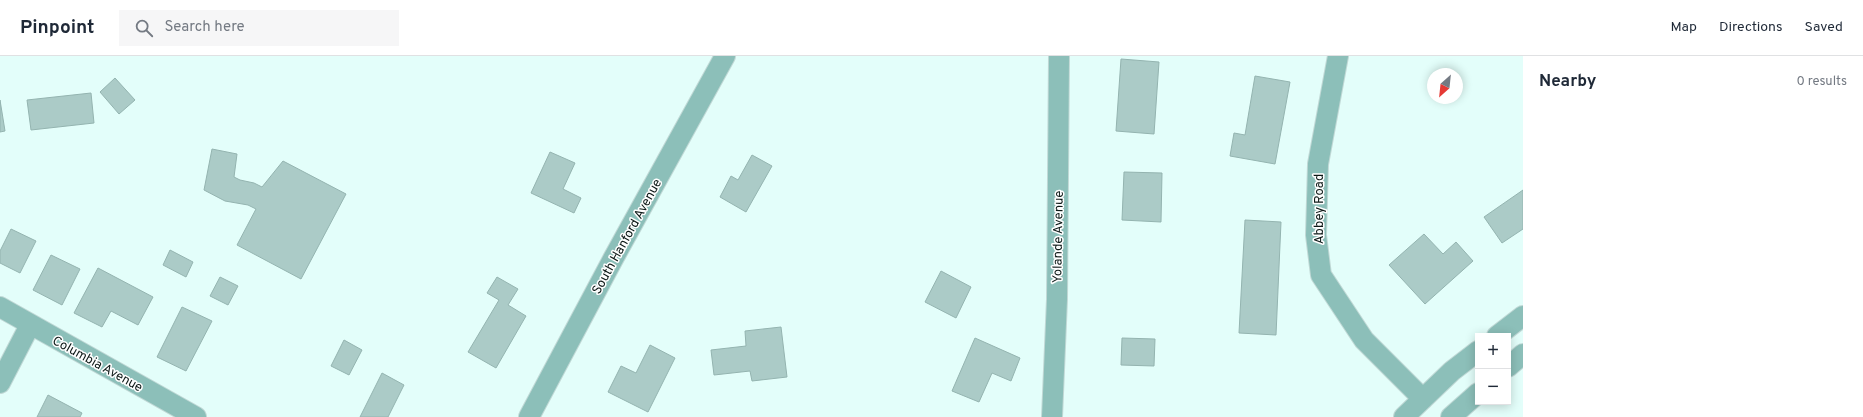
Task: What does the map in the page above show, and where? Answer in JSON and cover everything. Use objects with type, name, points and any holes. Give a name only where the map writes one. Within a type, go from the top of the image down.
[{"type":"street","name":"South Hanford Avenue","points":[[529,417],[612,259],[725,56]]},
{"type":"street","name":"Yolande Avenue","points":[[1052,417],[1057,299],[1059,56]]},
{"type":"street","name":"Abbey Road","points":[[1338,56],[1318,164],[1316,235],[1321,275],[1364,340],[1423,399]]},
{"type":"street","name":"Columbia Avenue","points":[[0,308],[196,417]]},
{"type":"street","points":[[1501,333],[1523,316]]},
{"type":"street","points":[[0,383],[30,325]]},
{"type":"street","points":[[1404,417],[1452,371],[1475,353]]},
{"type":"street","points":[[1511,364],[1523,354]]},
{"type":"street","points":[[1451,417],[1475,397]]},
{"type":"building","points":[[1121,59],[1159,62],[1154,134],[1116,131]]},
{"type":"building","points":[[1255,76],[1290,82],[1275,164],[1230,156],[1234,133],[1245,135]]},
{"type":"building","points":[[115,78],[135,100],[119,114],[100,92]]},
{"type":"building","points":[[91,93],[94,123],[31,130],[27,100]]},
{"type":"building","points":[[0,100],[5,131],[0,132]]},
{"type":"building","points":[[212,149],[237,154],[234,177],[240,180],[254,183],[262,187],[283,161],[346,194],[301,279],[237,245],[256,209],[248,205],[225,201],[204,190]]},
{"type":"building","points":[[550,152],[575,163],[563,189],[581,198],[574,213],[531,193]]},
{"type":"building","points":[[752,155],[772,166],[746,212],[720,197],[731,176],[738,180]]},
{"type":"building","points":[[1124,172],[1162,173],[1161,222],[1122,220]]},
{"type":"building","points":[[1523,190],[1523,229],[1502,243],[1484,217]]},
{"type":"building","points":[[1245,220],[1281,222],[1276,335],[1239,333]]},
{"type":"building","points":[[11,229],[36,241],[20,273],[0,263],[0,251]]},
{"type":"building","points":[[1424,234],[1443,254],[1456,242],[1473,261],[1425,304],[1389,265]]},
{"type":"building","points":[[170,250],[193,262],[186,277],[163,265]]},
{"type":"building","points":[[51,255],[80,269],[62,305],[33,290]]},
{"type":"building","points":[[98,268],[153,297],[138,325],[111,311],[102,327],[74,313]]},
{"type":"building","points":[[941,271],[971,287],[956,318],[925,302]]},
{"type":"building","points":[[220,277],[238,286],[228,305],[210,296]]},
{"type":"building","points":[[497,277],[518,289],[508,305],[526,316],[496,368],[468,352],[499,300],[487,293]]},
{"type":"building","points":[[182,307],[212,321],[186,371],[157,357]]},
{"type":"building","points":[[781,327],[787,377],[752,381],[750,371],[714,375],[711,350],[746,346],[745,331]]},
{"type":"building","points":[[975,338],[1020,358],[1011,381],[992,373],[979,402],[952,391]]},
{"type":"building","points":[[1122,338],[1155,339],[1154,366],[1121,365]]},
{"type":"building","points":[[344,340],[362,350],[349,375],[331,366]]},
{"type":"building","points":[[650,345],[675,358],[648,412],[608,392],[621,366],[636,373]]},
{"type":"building","points":[[382,373],[404,385],[388,417],[360,417]]},
{"type":"building","points":[[48,395],[82,413],[80,417],[37,417]]}]
